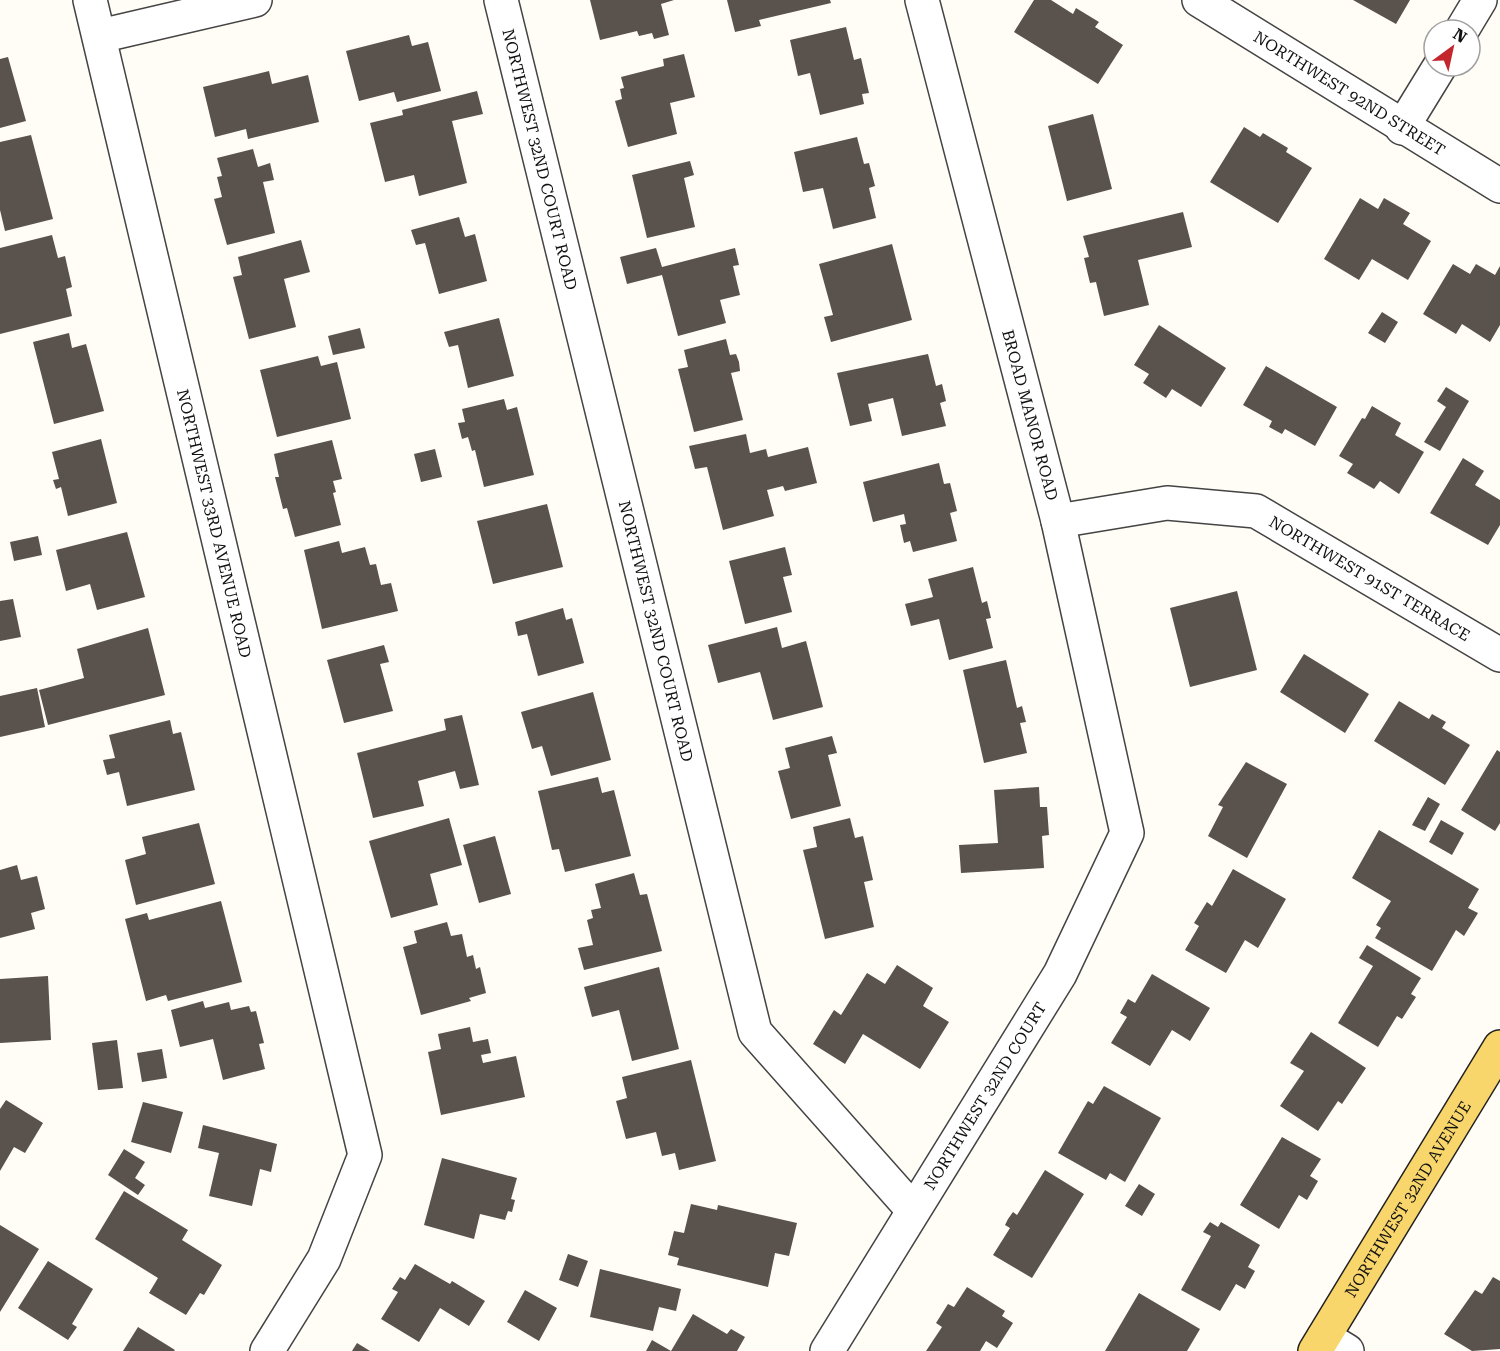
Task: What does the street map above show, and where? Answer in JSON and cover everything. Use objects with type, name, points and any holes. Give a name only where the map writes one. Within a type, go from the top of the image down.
[{"type":"main road","name":"NORTHWEST 32ND AVENUE","points":[[1329,1346],[1500,1047]]},
{"type":"street","name":"NORTHWEST 33RD AVENUE ROAD","points":[[90,0],[364,1155],[324,1259],[267,1351]]},
{"type":"street","points":[[100,36],[255,0]]},
{"type":"street","name":"NORTHWEST 32ND COURT ROAD","points":[[501,0],[755,1032],[913,1210]]},
{"type":"street","name":"BROAD MANOR ROAD","points":[[922,0],[1058,521],[1127,833]]},
{"type":"street","name":"NORTHWEST 92ND STREET","points":[[1199,0],[1402,128],[1500,186]]},
{"type":"street","points":[[1469,18],[1480,0]]},
{"type":"street","points":[[1402,128],[1433,78]]},
{"type":"street","name":"NORTHWEST 91ST TERRACE","points":[[1058,521],[1167,503],[1256,511],[1500,655]]},
{"type":"street","name":"NORTHWEST 32ND COURT","points":[[827,1351],[1060,974],[1127,833]]},
{"type":"building","points":[[590,0],[674,0],[661,4],[669,35],[654,39],[652,33],[639,36],[637,31],[600,40]]},
{"type":"building","points":[[727,0],[830,0],[831,3],[759,20],[761,26],[735,32]]},
{"type":"building","points":[[1034,0],[1051,0],[1073,14],[1076,8],[1099,22],[1095,27],[1123,45],[1098,84],[1014,32]]},
{"type":"building","points":[[1353,0],[1410,0],[1396,24]]},
{"type":"building","points":[[846,27],[854,60],[861,58],[869,93],[862,94],[864,104],[820,115],[810,73],[798,76],[790,40]]},
{"type":"building","points":[[409,35],[412,46],[428,42],[441,91],[397,102],[394,92],[359,101],[346,51]]},
{"type":"building","points":[[684,54],[695,97],[670,103],[677,134],[628,147],[615,101],[622,99],[620,89],[624,88],[621,77],[664,66],[663,59]]},
{"type":"building","points":[[8,57],[26,121],[0,128],[0,59]]},
{"type":"building","points":[[269,71],[272,84],[308,75],[319,122],[248,139],[246,129],[215,137],[203,87]]},
{"type":"building","points":[[477,91],[483,114],[452,121],[467,183],[419,196],[414,175],[385,182],[370,123],[403,115],[402,110]]},
{"type":"building","points":[[1093,114],[1112,189],[1067,201],[1048,126]]},
{"type":"building","points":[[1244,127],[1260,137],[1263,133],[1288,148],[1286,152],[1312,168],[1278,223],[1210,182]]},
{"type":"building","points":[[31,135],[53,219],[5,231],[0,210],[0,142]]},
{"type":"building","points":[[857,137],[864,164],[869,163],[875,186],[869,188],[876,218],[833,229],[823,188],[803,192],[794,152]]},
{"type":"building","points":[[253,149],[258,167],[270,163],[274,180],[263,182],[275,233],[227,245],[214,199],[222,197],[217,177],[222,176],[217,158]]},
{"type":"building","points":[[690,161],[694,175],[684,178],[695,227],[647,238],[632,175]]},
{"type":"building","points":[[1360,198],[1378,209],[1384,198],[1410,213],[1403,224],[1431,241],[1408,280],[1372,259],[1359,280],[1324,259]]},
{"type":"building","points":[[1183,212],[1192,247],[1138,260],[1149,305],[1104,316],[1096,282],[1090,283],[1084,258],[1089,257],[1083,236]]},
{"type":"building","points":[[459,217],[465,237],[475,234],[487,281],[439,294],[425,243],[416,245],[411,230]]},
{"type":"building","points":[[52,235],[58,258],[65,256],[72,287],[66,289],[72,316],[0,334],[0,248]]},
{"type":"building","points":[[301,240],[310,272],[284,279],[296,327],[249,339],[233,277],[242,275],[238,257]]},
{"type":"building","points":[[892,244],[912,320],[831,342],[824,317],[833,315],[819,264]]},
{"type":"building","points":[[656,248],[662,267],[735,248],[739,265],[733,266],[740,295],[720,300],[726,323],[678,336],[662,275],[627,284],[620,257]]},
{"type":"building","points":[[1453,264],[1470,274],[1476,264],[1495,275],[1500,266],[1500,325],[1490,342],[1462,324],[1456,334],[1423,314]]},
{"type":"building","points":[[1382,312],[1398,322],[1385,343],[1368,333]]},
{"type":"building","points":[[499,318],[514,376],[468,388],[458,345],[449,347],[444,332]]},
{"type":"building","points":[[1159,325],[1226,368],[1201,407],[1172,389],[1166,398],[1143,383],[1149,374],[1134,365]]},
{"type":"building","points":[[360,328],[365,348],[333,355],[328,336]]},
{"type":"building","points":[[69,333],[72,348],[86,344],[104,411],[54,424],[33,342]]},
{"type":"building","points":[[726,339],[730,355],[736,354],[739,362],[740,371],[731,373],[743,420],[694,432],[678,369],[688,367],[684,350]]},
{"type":"building","points":[[928,354],[936,386],[942,384],[946,401],[940,403],[946,426],[902,436],[893,398],[868,404],[872,421],[850,426],[837,373]]},
{"type":"building","points":[[318,356],[321,366],[337,362],[351,419],[277,437],[260,370]]},
{"type":"building","points":[[1266,366],[1337,407],[1315,446],[1285,429],[1282,434],[1269,427],[1272,421],[1243,405]]},
{"type":"building","points":[[1446,387],[1469,401],[1440,451],[1424,442],[1446,407],[1437,401]]},
{"type":"building","points":[[504,399],[507,410],[517,407],[534,475],[484,487],[475,450],[472,451],[468,437],[462,439],[458,423],[465,422],[462,409]]},
{"type":"building","points":[[1372,406],[1401,423],[1395,435],[1424,452],[1399,494],[1380,481],[1374,489],[1347,473],[1353,464],[1339,456]]},
{"type":"building","points":[[746,434],[750,453],[766,449],[768,457],[808,447],[817,483],[785,491],[783,486],[767,490],[774,516],[723,530],[707,467],[695,469],[689,446]]},
{"type":"building","points":[[101,439],[117,503],[68,516],[61,487],[56,489],[53,480],[59,479],[52,452]]},
{"type":"building","points":[[332,440],[342,479],[333,481],[336,492],[333,493],[341,525],[295,537],[287,508],[283,509],[275,477],[279,477],[274,454]]},
{"type":"building","points":[[435,449],[442,477],[421,482],[414,454]]},
{"type":"building","points":[[1463,458],[1484,471],[1475,485],[1500,500],[1500,525],[1488,545],[1430,513]]},
{"type":"building","points":[[939,463],[944,484],[950,483],[957,511],[950,513],[957,541],[913,552],[910,541],[904,543],[900,525],[906,524],[904,514],[873,522],[863,482]]},
{"type":"building","points":[[547,504],[563,567],[493,584],[477,521]]},
{"type":"building","points":[[127,532],[145,597],[97,610],[90,584],[66,591],[56,550]]},
{"type":"building","points":[[38,536],[42,555],[14,561],[10,542]]},
{"type":"building","points":[[339,541],[342,553],[365,547],[370,565],[376,564],[381,585],[391,583],[398,611],[322,629],[304,550]]},
{"type":"building","points":[[785,547],[792,575],[783,577],[792,612],[745,624],[729,561]]},
{"type":"building","points":[[973,567],[982,603],[987,601],[991,618],[986,619],[993,648],[949,660],[939,619],[911,626],[905,604],[933,597],[928,579]]},
{"type":"building","points":[[1237,591],[1257,670],[1190,687],[1170,608]]},
{"type":"building","points":[[13,599],[21,637],[0,641],[0,601]]},
{"type":"building","points":[[563,608],[566,620],[572,618],[584,663],[538,676],[527,634],[518,636],[515,622]]},
{"type":"building","points":[[777,627],[782,648],[806,641],[823,707],[773,720],[760,672],[718,683],[708,645]]},
{"type":"building","points":[[148,628],[165,695],[48,725],[39,690],[84,678],[77,649]]},
{"type":"building","points":[[384,645],[389,662],[380,664],[393,711],[344,723],[327,660]]},
{"type":"building","points":[[1304,654],[1369,694],[1345,733],[1280,692]]},
{"type":"building","points":[[1006,660],[1017,708],[1022,706],[1026,722],[1020,723],[1027,753],[984,763],[963,670]]},
{"type":"building","points":[[37,688],[45,727],[0,737],[0,696]]},
{"type":"building","points":[[593,692],[611,760],[551,776],[542,746],[532,749],[521,712]]},
{"type":"building","points":[[1399,701],[1429,719],[1432,714],[1446,722],[1442,728],[1470,745],[1445,785],[1374,741]]},
{"type":"building","points":[[462,715],[479,785],[460,789],[455,771],[418,781],[424,806],[373,818],[357,753],[446,730],[444,719]]},
{"type":"building","points":[[170,720],[173,734],[181,732],[195,790],[127,806],[119,772],[107,775],[103,760],[115,758],[109,735]]},
{"type":"building","points":[[832,736],[837,753],[828,755],[841,806],[791,819],[778,771],[790,768],[785,748]]},
{"type":"building","points":[[1497,750],[1500,752],[1500,823],[1495,831],[1461,810]]},
{"type":"building","points":[[1246,762],[1287,784],[1247,858],[1208,836],[1223,807],[1218,805]]},
{"type":"building","points":[[598,777],[602,793],[614,790],[631,856],[565,872],[559,849],[552,850],[538,791]]},
{"type":"building","points":[[1039,787],[1040,807],[1047,807],[1049,835],[1042,836],[1044,868],[961,873],[959,845],[998,843],[994,790]]},
{"type":"building","points":[[1428,797],[1440,804],[1425,831],[1412,825]]},
{"type":"building","points":[[449,818],[462,865],[430,874],[438,905],[391,918],[369,841]]},
{"type":"building","points":[[850,818],[855,838],[863,836],[873,880],[864,882],[874,927],[825,939],[803,850],[817,847],[813,827]]},
{"type":"building","points":[[1441,820],[1464,833],[1452,855],[1429,842]]},
{"type":"building","points":[[199,823],[215,884],[136,905],[125,860],[146,854],[142,837]]},
{"type":"building","points":[[1379,830],[1479,889],[1468,908],[1478,913],[1464,936],[1456,930],[1432,971],[1375,938],[1381,928],[1376,925],[1391,901],[1352,878]]},
{"type":"building","points":[[495,836],[511,894],[479,903],[463,845]]},
{"type":"building","points":[[17,865],[21,880],[37,876],[45,909],[31,913],[35,929],[0,938],[0,870]]},
{"type":"building","points":[[1233,869],[1286,899],[1258,948],[1245,940],[1226,973],[1185,950],[1199,926],[1194,923],[1207,902],[1212,906]]},
{"type":"building","points":[[634,873],[640,895],[647,894],[662,951],[584,970],[578,948],[593,945],[587,920],[593,918],[591,910],[601,908],[595,884]]},
{"type":"building","points":[[221,901],[242,982],[168,1001],[166,995],[146,1001],[125,919],[147,913],[149,920]]},
{"type":"building","points":[[447,922],[451,936],[462,934],[467,957],[473,955],[476,969],[480,967],[486,993],[469,998],[471,1001],[421,1015],[403,947],[417,943],[414,931]]},
{"type":"building","points":[[1367,945],[1421,978],[1411,994],[1416,997],[1402,1019],[1397,1016],[1378,1047],[1338,1023],[1373,966],[1359,958]]},
{"type":"building","points":[[897,965],[933,988],[923,1006],[949,1022],[920,1069],[863,1034],[845,1064],[813,1044],[834,1010],[841,1015],[867,973],[885,984]]},
{"type":"building","points":[[659,967],[679,1049],[632,1061],[619,1010],[592,1017],[584,987]]},
{"type":"building","points":[[1152,974],[1210,1008],[1190,1041],[1172,1030],[1150,1066],[1111,1043],[1127,1017],[1120,1013],[1128,999],[1135,1003]]},
{"type":"building","points":[[48,976],[51,1040],[0,1043],[0,979]]},
{"type":"building","points":[[203,1001],[205,1008],[229,1002],[231,1010],[249,1006],[251,1012],[256,1011],[264,1043],[259,1044],[265,1069],[223,1080],[213,1039],[180,1047],[171,1010]]},
{"type":"building","points":[[470,1027],[473,1042],[488,1039],[491,1053],[481,1055],[483,1063],[516,1056],[525,1097],[441,1115],[428,1052],[441,1049],[438,1034]]},
{"type":"building","points":[[1311,1032],[1366,1068],[1342,1104],[1338,1101],[1318,1131],[1280,1106],[1304,1071],[1290,1063]]},
{"type":"building","points":[[117,1040],[123,1088],[98,1090],[92,1043]]},
{"type":"building","points":[[162,1049],[167,1078],[142,1082],[137,1053]]},
{"type":"building","points":[[691,1060],[716,1161],[679,1170],[675,1153],[662,1156],[656,1132],[626,1139],[616,1101],[627,1098],[622,1077]]},
{"type":"building","points":[[1104,1086],[1161,1118],[1125,1182],[1110,1173],[1106,1180],[1058,1153],[1088,1101],[1093,1104]]},
{"type":"building","points":[[6,1100],[43,1123],[25,1153],[14,1147],[0,1171],[0,1109]]},
{"type":"building","points":[[143,1102],[183,1112],[171,1153],[131,1142]]},
{"type":"building","points":[[203,1125],[277,1144],[271,1172],[260,1169],[252,1206],[209,1196],[219,1153],[198,1148]]},
{"type":"building","points":[[1282,1137],[1321,1159],[1310,1176],[1318,1181],[1307,1200],[1299,1195],[1279,1229],[1240,1205]]},
{"type":"building","points":[[124,1149],[145,1162],[135,1178],[145,1185],[138,1195],[108,1175]]},
{"type":"building","points":[[442,1158],[517,1178],[511,1199],[515,1200],[512,1212],[508,1211],[505,1220],[480,1214],[474,1239],[424,1225]]},
{"type":"building","points":[[1045,1170],[1084,1194],[1032,1278],[993,1255],[1010,1228],[1005,1225],[1008,1219],[1013,1212],[1017,1215]]},
{"type":"building","points":[[1139,1184],[1155,1194],[1142,1216],[1125,1206]]},
{"type":"building","points":[[124,1191],[188,1230],[182,1240],[222,1265],[204,1295],[200,1293],[186,1315],[149,1293],[158,1278],[95,1239]]},
{"type":"building","points":[[691,1204],[717,1210],[718,1205],[797,1223],[789,1256],[775,1253],[768,1287],[677,1265],[679,1258],[668,1255],[674,1231],[684,1233]]},
{"type":"building","points":[[1210,1222],[1218,1227],[1221,1222],[1260,1245],[1248,1267],[1255,1271],[1245,1289],[1236,1284],[1220,1311],[1181,1290],[1211,1236],[1203,1232]]},
{"type":"building","points":[[0,1225],[39,1249],[0,1312]]},
{"type":"building","points":[[568,1254],[588,1261],[578,1287],[559,1280]]},
{"type":"building","points":[[48,1261],[93,1289],[72,1324],[77,1327],[68,1340],[18,1308]]},
{"type":"building","points":[[415,1264],[450,1284],[452,1281],[485,1301],[469,1326],[440,1308],[419,1342],[381,1319],[398,1292],[392,1289],[400,1277],[405,1280]]},
{"type":"building","points":[[600,1269],[681,1289],[676,1311],[659,1307],[653,1331],[590,1317]]},
{"type":"building","points":[[1493,1277],[1500,1281],[1500,1349],[1472,1351],[1444,1334],[1475,1290],[1482,1294]]},
{"type":"building","points":[[967,1287],[1005,1311],[1002,1316],[1013,1323],[997,1348],[986,1341],[980,1351],[926,1351],[942,1327],[936,1323],[948,1304],[954,1307]]},
{"type":"building","points":[[525,1290],[557,1308],[539,1341],[507,1322]]},
{"type":"building","points":[[1139,1293],[1200,1329],[1187,1351],[1105,1351]]},
{"type":"building","points":[[693,1314],[727,1334],[731,1329],[745,1337],[737,1351],[671,1351]]},
{"type":"building","points":[[138,1327],[175,1350],[123,1351]]},
{"type":"building","points":[[652,1340],[671,1351],[646,1351]]},
{"type":"building","points":[[357,1343],[370,1351],[352,1351]]}]
